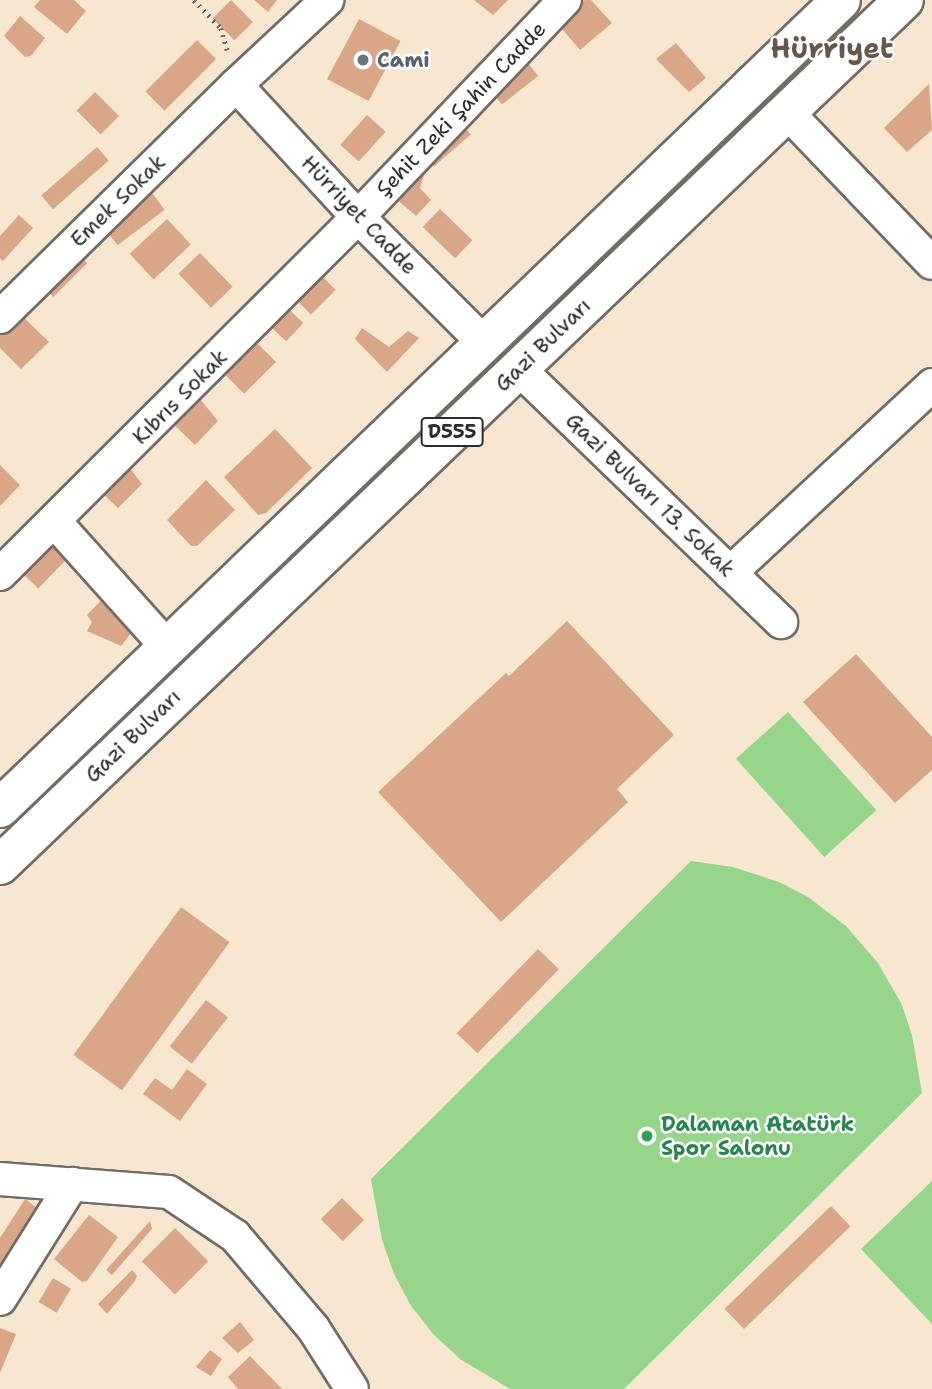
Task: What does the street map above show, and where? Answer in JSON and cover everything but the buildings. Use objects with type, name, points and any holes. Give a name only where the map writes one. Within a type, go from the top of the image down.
[{"type":"main road","name":"Gazi Bulvarı","points":[[0,808],[841,0]]},
{"type":"main road","name":"Gazi Bulvarı","points":[[0,865],[904,0]]},
{"type":"main road","points":[[484,343],[518,368]]},
{"type":"street","name":"Emek Sokak","points":[[0,317],[236,85],[327,0]]},
{"type":"street","name":"Şehit Zeki Şahin Cadde","points":[[358,217],[565,0]]},
{"type":"street","name":"Hürriyet Cadde","points":[[236,85],[358,217],[484,343]]},
{"type":"street","points":[[787,112],[932,263]]},
{"type":"street","name":"Kıbrıs Sokak","points":[[0,574],[358,217]]},
{"type":"street","name":"Gazi Bulvarı 13. Sokak","points":[[518,368],[781,622]]},
{"type":"street","points":[[730,573],[932,385]]},
{"type":"street","points":[[55,522],[168,648]]},
{"type":"street","points":[[0,1179],[169,1192],[235,1236],[313,1328],[352,1389]]},
{"type":"street","points":[[0,1299],[72,1184]]},
{"type":"path","points":[[194,0],[221,28],[236,85]]},
{"type":"green space","points":[[788,712],[876,810],[824,857],[736,759]]},
{"type":"green space","name":"Dalaman Atatürk Spor Salonu","points":[[691,861],[733,867],[779,882],[808,897],[846,926],[878,963],[902,1005],[912,1035],[922,1093],[624,1389],[510,1389],[460,1359],[434,1335],[411,1306],[394,1274],[382,1240],[371,1179]]},
{"type":"green space","points":[[932,1181],[932,1324],[861,1249]]},
{"type":"place","name":"Cami","points":[[363,60]]},
{"type":"place","name":"Dalaman Atatürk Spor Salonu","points":[[647,1136]]},
{"type":"district","name":"Hürriyet","points":[[832,48]]}]
